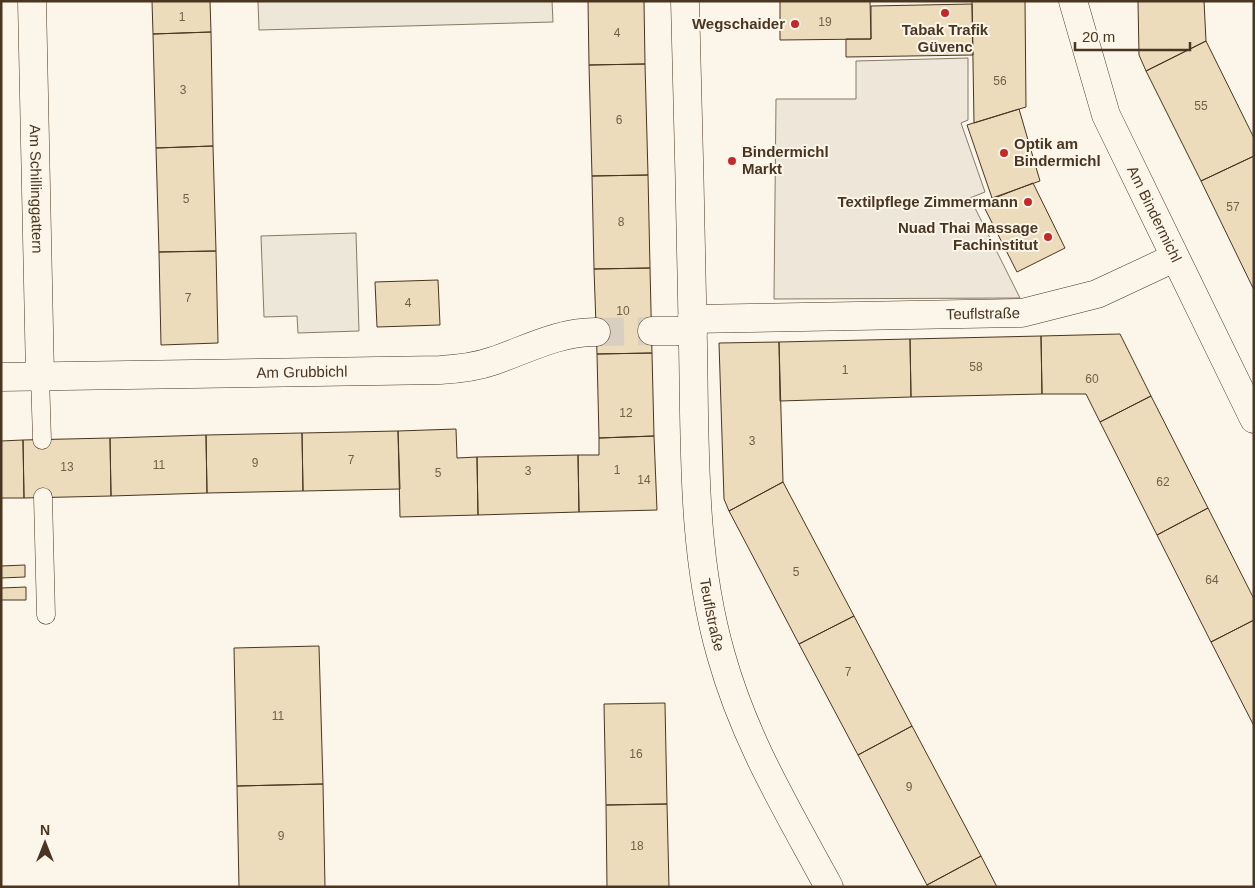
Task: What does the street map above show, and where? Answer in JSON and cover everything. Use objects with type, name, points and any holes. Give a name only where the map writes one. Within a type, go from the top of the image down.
[{"type":"street","name":"Am Schillinggattern","points":[[32,1],[40,376]]},
{"type":"street","name":"Teuflstraße","points":[[685,1],[692,325],[699,529],[708,599],[720,654],[737,708],[770,782],[829,887]]},
{"type":"street","name":"Am Bindermichl","points":[[1073,1],[1106,115],[1254,419]]},
{"type":"street","name":"Teuflstraße","points":[[692,325],[1022,313],[1097,294],[1174,258]]},
{"type":"street","points":[[652,331],[692,325]]},
{"type":"street","name":"Am Grubbichl","points":[[1,377],[440,370],[479,366],[560,336],[576,332],[596,332]]},
{"type":"lane","points":[[40,376],[42,440]]},
{"type":"lane","points":[[43,497],[46,616]]},
{"type":"shaded area","points":[[258,1],[552,1],[553,22],[259,30]]},
{"type":"shaded area","points":[[968,58],[968,120],[961,123],[985,192],[970,198],[1020,298],[774,299],[776,99],[856,99],[856,61]]},
{"type":"shaded area","points":[[356,233],[359,331],[298,333],[297,316],[264,317],[261,236]]},
{"type":"building","points":[[152,1],[210,1],[211,32],[153,34]]},
{"type":"building","points":[[588,1],[644,1],[645,64],[589,65]]},
{"type":"building","points":[[780,1],[870,1],[871,39],[780,40]]},
{"type":"building","points":[[972,1],[1025,1],[1026,107],[974,123]]},
{"type":"building","points":[[1138,1],[1204,1],[1206,41],[1146,71],[1139,55]]},
{"type":"building","points":[[972,4],[973,55],[846,57],[846,39],[871,39],[871,6]]},
{"type":"building","points":[[211,32],[213,146],[156,148],[153,34]]},
{"type":"building","points":[[1206,41],[1254,138],[1254,156],[1201,181],[1146,71]]},
{"type":"building","points":[[645,64],[648,175],[592,176],[589,65]]},
{"type":"building","name":"Optik am Bindermichl","points":[[1019,109],[1040,181],[992,198],[967,125]]},
{"type":"building","points":[[213,146],[216,251],[159,252],[156,148]]},
{"type":"building","points":[[1254,156],[1254,290],[1201,181]]},
{"type":"building","points":[[648,175],[650,268],[594,269],[592,176]]},
{"type":"building","points":[[1033,183],[1065,248],[1017,272],[982,203]]},
{"type":"building","points":[[216,251],[218,343],[161,345],[159,252]]},
{"type":"building","points":[[650,268],[652,353],[597,354],[594,269]]},
{"type":"building","points":[[438,280],[440,325],[377,327],[375,282]]},
{"type":"building","points":[[1120,334],[1151,396],[1100,422],[1086,394],[1042,394],[1041,336]]},
{"type":"building","points":[[1041,336],[1042,394],[911,397],[910,339]]},
{"type":"building","points":[[910,339],[911,397],[780,401],[779,342]]},
{"type":"building","points":[[779,342],[783,482],[729,511],[724,499],[719,343]]},
{"type":"building","points":[[652,353],[654,436],[599,438],[597,354]]},
{"type":"building","points":[[1151,396],[1208,508],[1157,535],[1100,422]]},
{"type":"building","points":[[456,429],[457,458],[477,457],[478,515],[400,517],[398,431]]},
{"type":"building","points":[[398,431],[400,489],[303,491],[302,433]]},
{"type":"building","points":[[302,433],[303,491],[207,493],[206,435]]},
{"type":"building","points":[[206,435],[207,493],[111,496],[110,438]]},
{"type":"building","points":[[654,436],[657,510],[579,512],[578,455],[599,455],[599,438]]},
{"type":"building","points":[[110,438],[111,496],[24,498],[23,440]]},
{"type":"building","points":[[23,440],[24,498],[1,498],[1,441]]},
{"type":"building","points":[[578,455],[579,512],[478,515],[477,457]]},
{"type":"building","points":[[783,482],[854,616],[799,644],[729,511]]},
{"type":"building","points":[[1208,508],[1254,599],[1254,620],[1211,642],[1157,535]]},
{"type":"building","points":[[25,565],[25,577],[1,578],[1,566]]},
{"type":"building","points":[[26,587],[26,600],[1,600],[1,588]]},
{"type":"building","points":[[854,616],[912,726],[858,755],[799,644]]},
{"type":"building","points":[[1254,620],[1254,726],[1211,642]]},
{"type":"building","points":[[319,646],[323,784],[237,786],[234,648]]},
{"type":"building","points":[[665,703],[667,804],[606,805],[604,704]]},
{"type":"building","points":[[912,726],[981,856],[927,885],[858,755]]},
{"type":"building","points":[[323,784],[325,887],[239,887],[237,786]]},
{"type":"building","points":[[667,804],[669,887],[607,887],[606,805]]},
{"type":"building","points":[[981,856],[997,887],[928,887],[927,885]]},
{"type":"tunnel","points":[[596,332],[652,331]]},
{"type":"place","name":"Tabak Trafik Güvenc","points":[[945,13]]},
{"type":"place","name":"Wegschaider","points":[[795,24]]},
{"type":"place","name":"Optik am Bindermichl","points":[[1004,153]]},
{"type":"place","name":"Bindermichl Markt","points":[[732,161]]},
{"type":"place","name":"Textilpflege Zimmermann","points":[[1028,202]]},
{"type":"place","name":"Nuad Thai Massage Fachinstitut","points":[[1048,237]]}]
